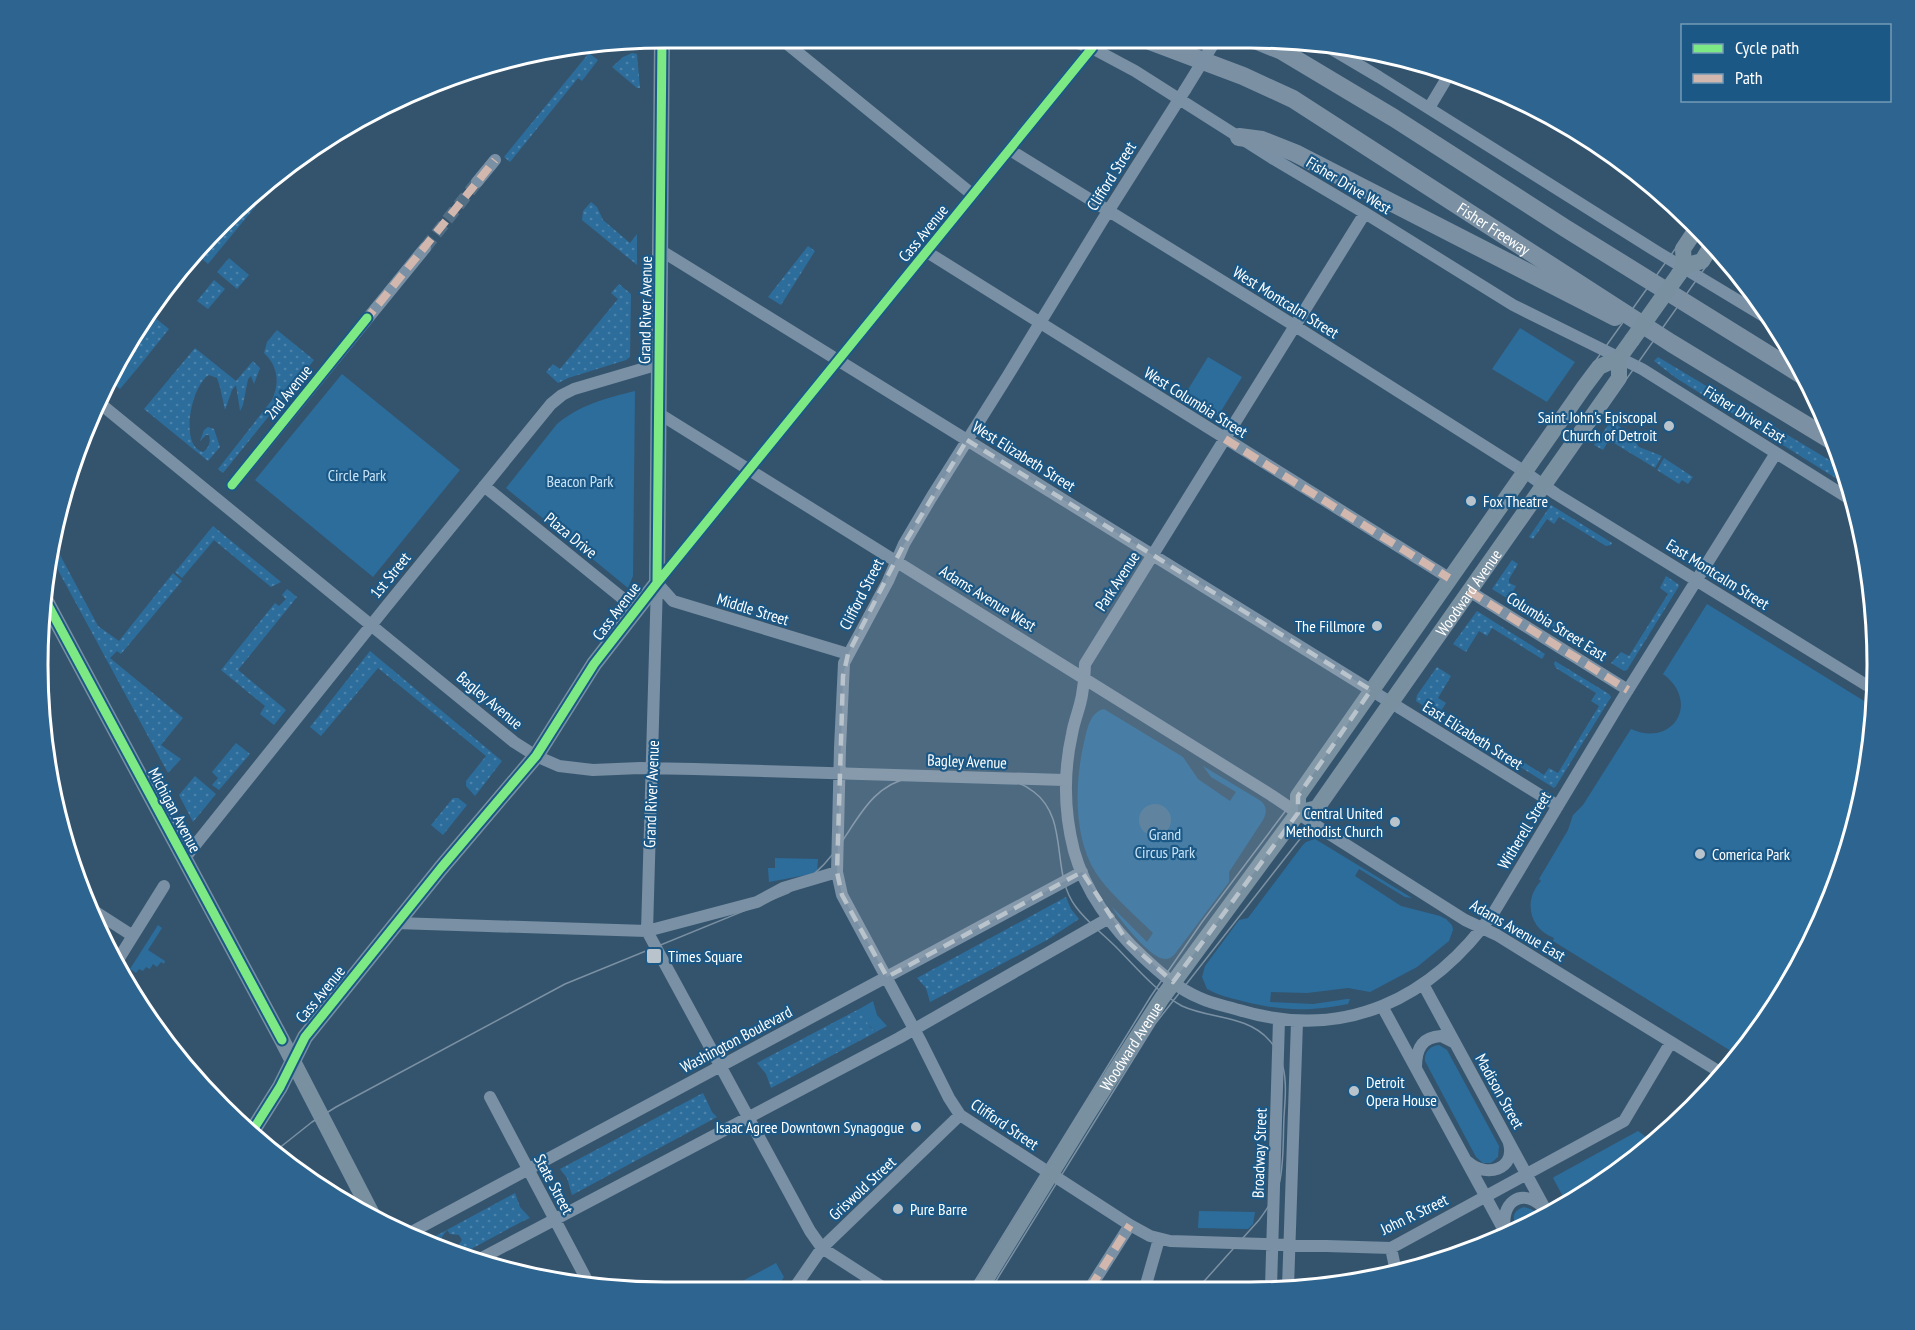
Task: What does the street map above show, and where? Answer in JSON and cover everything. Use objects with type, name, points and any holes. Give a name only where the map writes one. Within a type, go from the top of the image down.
[{"type":"highway","name":"Fisher Freeway","points":[[1169,48],[1243,76],[1293,99],[1671,343],[1822,435]]},
{"type":"highway","points":[[1276,49],[1394,118],[1789,367]]},
{"type":"highway","points":[[1239,137],[1262,140],[1294,153],[1585,303],[1671,343]]},
{"type":"main road","name":"Grand River Avenue","points":[[657,583],[662,48]]},
{"type":"main road","name":"Woodward Avenue","points":[[1682,270],[1683,249],[1692,235]]},
{"type":"main road","name":"Woodward Avenue","points":[[984,1282],[1143,1026],[1298,813],[1298,796],[1449,578],[1599,367],[1619,358],[1682,270],[1702,261],[1708,252]]},
{"type":"main road","name":"Woodward Avenue","points":[[1298,813],[1317,808],[1619,378],[1619,358]]},
{"type":"main road","name":"Cass Avenue","points":[[255,1126],[293,1063],[305,1037],[396,923],[536,756],[581,684],[657,583]]},
{"type":"main road","name":"Michigan Avenue","points":[[50,610],[367,1205]]},
{"type":"street","points":[[792,48],[973,195]]},
{"type":"street","name":"Cass Avenue","points":[[657,583],[1092,48]]},
{"type":"street","name":"Fisher Drive West","points":[[1105,48],[1135,71],[1182,94],[1239,137],[1513,305],[1619,358]]},
{"type":"street","name":"Clifford Street","points":[[1051,1174],[960,1115],[842,895],[837,872],[844,663],[888,580],[904,544],[1211,48]]},
{"type":"street","points":[[1340,55],[1669,259],[1682,270],[1755,312]]},
{"type":"street","points":[[1429,108],[1446,80]]},
{"type":"street","name":"West Montcalm Street","points":[[1010,150],[1295,326],[1544,485]]},
{"type":"street","points":[[477,182],[495,160]]},
{"type":"street","name":"Park Avenue","points":[[1173,982],[1126,941],[1096,901],[1074,852],[1067,817],[1064,780],[1071,737],[1082,697],[1085,664],[1365,213]]},
{"type":"street","name":"2nd Avenue","points":[[232,485],[425,248]]},
{"type":"street","name":"West Elizabeth Street","points":[[660,250],[1371,690]]},
{"type":"street","name":"West Columbia Street","points":[[927,252],[1449,578]]},
{"type":"street","name":"Fisher Drive East","points":[[1619,358],[1642,369],[1843,495]]},
{"type":"street","name":"1st Street","points":[[184,859],[552,404],[562,395],[574,389],[659,364]]},
{"type":"street","name":"Bagley Avenue","points":[[105,408],[514,742],[536,756],[559,766],[593,770],[652,768],[1064,780]]},
{"type":"street","name":"Adams Avenue West","points":[[658,413],[1298,813]]},
{"type":"street","name":"Witherell Street","points":[[1173,982],[1200,998],[1260,1017],[1298,1022],[1332,1020],[1402,998],[1450,961],[1482,928],[1776,453]]},
{"type":"street","name":"East Montcalm Street","points":[[1544,485],[1866,685]]},
{"type":"street","name":"Plaza Drive","points":[[484,486],[636,610]]},
{"type":"street","name":"Middle Street","points":[[657,583],[673,601],[848,654]]},
{"type":"street","name":"Grand River Avenue","points":[[647,931],[657,583]]},
{"type":"street","name":"Columbia Street East","points":[[1469,591],[1628,690]]},
{"type":"street","name":"East Elizabeth Street","points":[[1371,690],[1557,806]]},
{"type":"street","name":"Adams Avenue East","points":[[1298,813],[1465,920],[1505,940],[1716,1070]]},
{"type":"street","points":[[396,923],[647,931],[758,902],[783,888],[837,872]]},
{"type":"street","name":"Washington Boulevard","points":[[417,1229],[1082,872]]},
{"type":"street","points":[[121,955],[164,886]]},
{"type":"street","points":[[102,916],[133,936]]},
{"type":"street","points":[[487,1255],[915,1029],[1109,918]]},
{"type":"street","points":[[647,931],[810,1231],[822,1248],[875,1282]]},
{"type":"street","name":"Madison Street","points":[[1423,984],[1544,1206]]},
{"type":"street","points":[[1382,1006],[1502,1228]]},
{"type":"street","name":"Broadway Street","points":[[1271,1281],[1279,1020]]},
{"type":"street","name":"Broadway Street","points":[[1288,1281],[1298,1022]]},
{"type":"street","points":[[1416,1070],[1416,1052],[1426,1039],[1441,1036],[1452,1041],[1457,1048]]},
{"type":"street","name":"John R Street","points":[[1051,1174],[1130,1225],[1159,1239],[1290,1246],[1391,1248],[1624,1121],[1671,1041]]},
{"type":"street","name":"State Street","points":[[490,1097],[585,1277]]},
{"type":"street","name":"Griswold Street","points":[[799,1282],[822,1248],[960,1115]]},
{"type":"street","points":[[1465,1160],[1477,1169],[1487,1172],[1494,1171],[1508,1160],[1510,1152],[1508,1141]]},
{"type":"street","points":[[1504,1227],[1505,1213],[1514,1200],[1532,1198],[1543,1207]]},
{"type":"street","points":[[1094,1282],[1130,1225]]},
{"type":"street","points":[[1147,1282],[1159,1239]]},
{"type":"street","points":[[1391,1248],[1394,1265]]},
{"type":"highlighted area","points":[[967,440],[1371,690],[1298,796],[1298,813],[1173,982],[1127,941],[1082,872],[887,977],[842,895],[837,872],[843,676],[848,654],[904,544]]},
{"type":"green space","points":[[589,53],[598,60],[582,81],[578,78],[510,162],[504,157]]},
{"type":"green space","points":[[632,53],[637,54],[640,88],[637,88],[612,67],[623,57]]},
{"type":"green space","points":[[263,197],[208,264],[201,258]]},
{"type":"green space","points":[[591,202],[597,207],[603,220],[630,243],[637,234],[637,265],[582,220],[583,211]]},
{"type":"green space","points":[[808,246],[815,251],[781,305],[768,297]]},
{"type":"green space","points":[[229,258],[249,275],[237,289],[217,272]]},
{"type":"green space","points":[[214,280],[225,289],[208,309],[197,301]]},
{"type":"green space","points":[[619,284],[631,294],[630,357],[558,383],[546,372],[553,364],[560,369],[618,299],[611,293]]},
{"type":"green space","points":[[155,318],[169,329],[136,370],[127,363]]},
{"type":"green space","points":[[1520,328],[1575,362],[1547,402],[1492,369]]},
{"type":"green space","points":[[277,330],[314,360],[223,473],[218,469],[275,394],[277,381],[275,369],[264,353],[267,342]]},
{"type":"green space","points":[[195,348],[236,381],[253,361],[260,368],[254,384],[251,376],[248,379],[240,411],[236,385],[225,410],[217,378],[209,375],[197,391],[190,415],[191,439],[196,448],[203,452],[209,444],[209,435],[200,441],[204,430],[208,427],[214,429],[220,447],[208,461],[144,409]]},
{"type":"green space","points":[[1208,357],[1242,377],[1218,416],[1184,396]]},
{"type":"green space","points":[[1658,357],[1832,462],[1838,479],[1676,378],[1654,361]]},
{"type":"green space","points":[[127,363],[136,370],[120,389],[115,386]]},
{"type":"green space","name":"Circle Park","points":[[342,374],[460,470],[373,577],[255,480]]},
{"type":"green space","name":"Beacon Park","points":[[635,391],[633,576],[628,588],[506,488],[557,424],[566,417],[584,407]]},
{"type":"green space","points":[[1611,421],[1629,433],[1639,447],[1662,456],[1655,468],[1609,440],[1603,450],[1594,445]]},
{"type":"green space","points":[[1664,458],[1693,477],[1688,484],[1682,480],[1679,484],[1657,470]]},
{"type":"green space","points":[[1551,505],[1612,543],[1611,545],[1606,546],[1559,517],[1554,524],[1547,519],[1533,539],[1529,537]]},
{"type":"green space","points":[[213,526],[281,582],[271,587],[214,540],[182,578],[175,572]]},
{"type":"green space","points":[[58,553],[98,626],[119,641],[173,573],[182,581],[121,654],[117,651],[110,658],[183,718],[161,745],[181,759],[168,773],[56,567]]},
{"type":"green space","points":[[1512,560],[1518,564],[1509,579],[1509,583],[1516,586],[1511,595],[1563,627],[1560,631],[1492,589]]},
{"type":"green space","points":[[1666,576],[1679,586],[1627,670],[1624,671],[1611,663],[1621,652],[1629,656],[1668,594],[1660,588]]},
{"type":"green space","points":[[287,589],[297,597],[238,670],[286,710],[274,725],[260,714],[265,706],[221,670],[275,603],[279,606],[286,599],[282,595]]},
{"type":"green space","name":"Comerica Park","points":[[1707,604],[1866,702],[1862,746],[1846,825],[1820,901],[1784,974],[1763,1008],[1731,1051],[1553,941],[1554,938],[1539,928],[1531,913],[1532,897],[1541,881],[1539,879],[1568,830],[1573,815],[1583,805],[1631,729],[1646,733],[1659,732],[1670,727],[1677,719],[1681,709],[1680,697],[1674,685],[1663,674]]},
{"type":"green space","points":[[1477,611],[1545,654],[1542,659],[1492,628],[1487,636],[1479,631],[1466,652],[1453,644]]},
{"type":"green space","points":[[370,651],[502,761],[475,796],[466,786],[466,781],[486,756],[378,668],[321,736],[310,727]]},
{"type":"green space","points":[[1555,661],[1611,697],[1554,788],[1501,755],[1507,752],[1544,775],[1549,768],[1558,773],[1599,706],[1591,701],[1596,693],[1556,668]]},
{"type":"green space","points":[[1437,667],[1451,676],[1438,698],[1446,703],[1441,711],[1485,739],[1487,742],[1485,746],[1416,701],[1417,695]]},
{"type":"green space","name":"Grand Circus Park","points":[[1104,709],[1183,757],[1198,779],[1230,801],[1236,792],[1211,777],[1203,766],[1261,801],[1265,808],[1263,820],[1229,872],[1229,882],[1174,955],[1168,959],[1159,957],[1145,947],[1115,912],[1112,907],[1147,942],[1153,933],[1101,880],[1088,858],[1083,842],[1078,807],[1079,771],[1086,733],[1091,720],[1096,713]]},
{"type":"green space","points":[[236,743],[250,754],[219,790],[212,785],[218,778],[212,772]]},
{"type":"green space","points":[[195,776],[216,794],[193,822],[179,795]]},
{"type":"green space","points":[[453,798],[458,798],[467,805],[443,835],[431,825]]},
{"type":"green space","points":[[1315,839],[1412,898],[1405,897],[1359,869],[1355,876],[1401,906],[1446,919],[1452,925],[1453,930],[1449,941],[1417,967],[1370,992],[1348,988],[1307,993],[1271,992],[1270,1002],[1313,1004],[1350,999],[1348,1004],[1307,1009],[1282,1008],[1238,1000],[1207,989],[1202,977],[1205,966],[1239,920],[1248,918],[1302,846]]},
{"type":"green space","points":[[775,858],[818,859],[817,873],[769,882],[768,868],[775,868]]},
{"type":"green space","points":[[1066,897],[1071,909],[1079,919],[1047,940],[930,1002],[926,988],[917,978]]},
{"type":"green space","points":[[158,925],[162,928],[148,950],[165,961],[164,964],[161,962],[157,967],[153,964],[150,969],[146,967],[143,971],[139,969],[136,973],[130,969]]},
{"type":"green space","points":[[873,1001],[877,1015],[887,1026],[876,1032],[866,1021],[861,1008]]},
{"type":"green space","points":[[861,1008],[870,1027],[876,1032],[771,1088],[766,1074],[757,1063]]},
{"type":"green space","points":[[1439,1045],[1447,1050],[1499,1146],[1498,1157],[1491,1163],[1483,1163],[1476,1157],[1425,1061],[1428,1050]]},
{"type":"green space","points":[[703,1093],[717,1117],[572,1195],[567,1178],[560,1169]]},
{"type":"green space","points":[[1638,1131],[1647,1137],[1593,1178],[1563,1196],[1554,1177]]},
{"type":"green space","points":[[515,1193],[520,1207],[530,1218],[470,1250],[458,1246],[462,1240],[459,1235],[450,1234],[447,1230],[442,1240],[434,1237]]},
{"type":"green space","points":[[1524,1207],[1534,1212],[1515,1222],[1516,1211]]},
{"type":"green space","points":[[1199,1211],[1255,1212],[1253,1224],[1248,1229],[1198,1228]]},
{"type":"green space","points":[[776,1263],[784,1277],[781,1282],[741,1282]]},
{"type":"shaded area","points":[[1155,804],[1166,809],[1171,820],[1166,831],[1155,836],[1144,831],[1139,820],[1144,809]]},
{"type":"tunnel","points":[[425,248],[477,182]]},
{"type":"tram line","points":[[974,1282],[1151,996],[1202,922],[1293,801],[1482,531],[1527,457],[1688,231]]},
{"type":"tram line","points":[[995,1282],[1155,1024],[1318,816],[1713,257]]},
{"type":"tram line","points":[[280,1147],[312,1122],[336,1107],[565,984],[788,893],[822,866],[873,798],[896,782],[923,776],[1005,779],[1027,787],[1045,803],[1056,832],[1068,894],[1090,923],[1163,994],[1182,1006],[1250,1026],[1269,1040],[1280,1056],[1285,1092],[1282,1165],[1277,1191],[1259,1220],[1203,1282]]},
{"type":"marked path","points":[[364,322],[495,160]]},
{"type":"marked path","points":[[1225,439],[1449,578]]},
{"type":"marked path","points":[[1469,591],[1628,690]]},
{"type":"marked path","points":[[1094,1282],[1130,1225]]},
{"type":"cycle path","points":[[657,583],[662,48]]},
{"type":"cycle path","points":[[255,1126],[280,1087],[305,1037],[441,868],[536,756],[594,664],[657,583],[1092,48]]},
{"type":"cycle path","points":[[232,485],[367,318]]},
{"type":"cycle path","points":[[50,610],[282,1040]]},
{"type":"place","name":"Saint John's Episcopal Church of Detroit","points":[[1669,426]]},
{"type":"place","name":"Fox Theatre","points":[[1471,501]]},
{"type":"place","name":"The Fillmore","points":[[1377,626]]},
{"type":"place","name":"Central United Methodist Church","points":[[1395,822]]},
{"type":"place","name":"Comerica Park","points":[[1700,854]]},
{"type":"place","name":"Times Square","points":[[654,956]]},
{"type":"place","name":"Detroit Opera House","points":[[1354,1091]]},
{"type":"place","name":"Isaac Agree Downtown Synagogue","points":[[916,1127]]},
{"type":"place","name":"Pure Barre","points":[[898,1209]]}]
